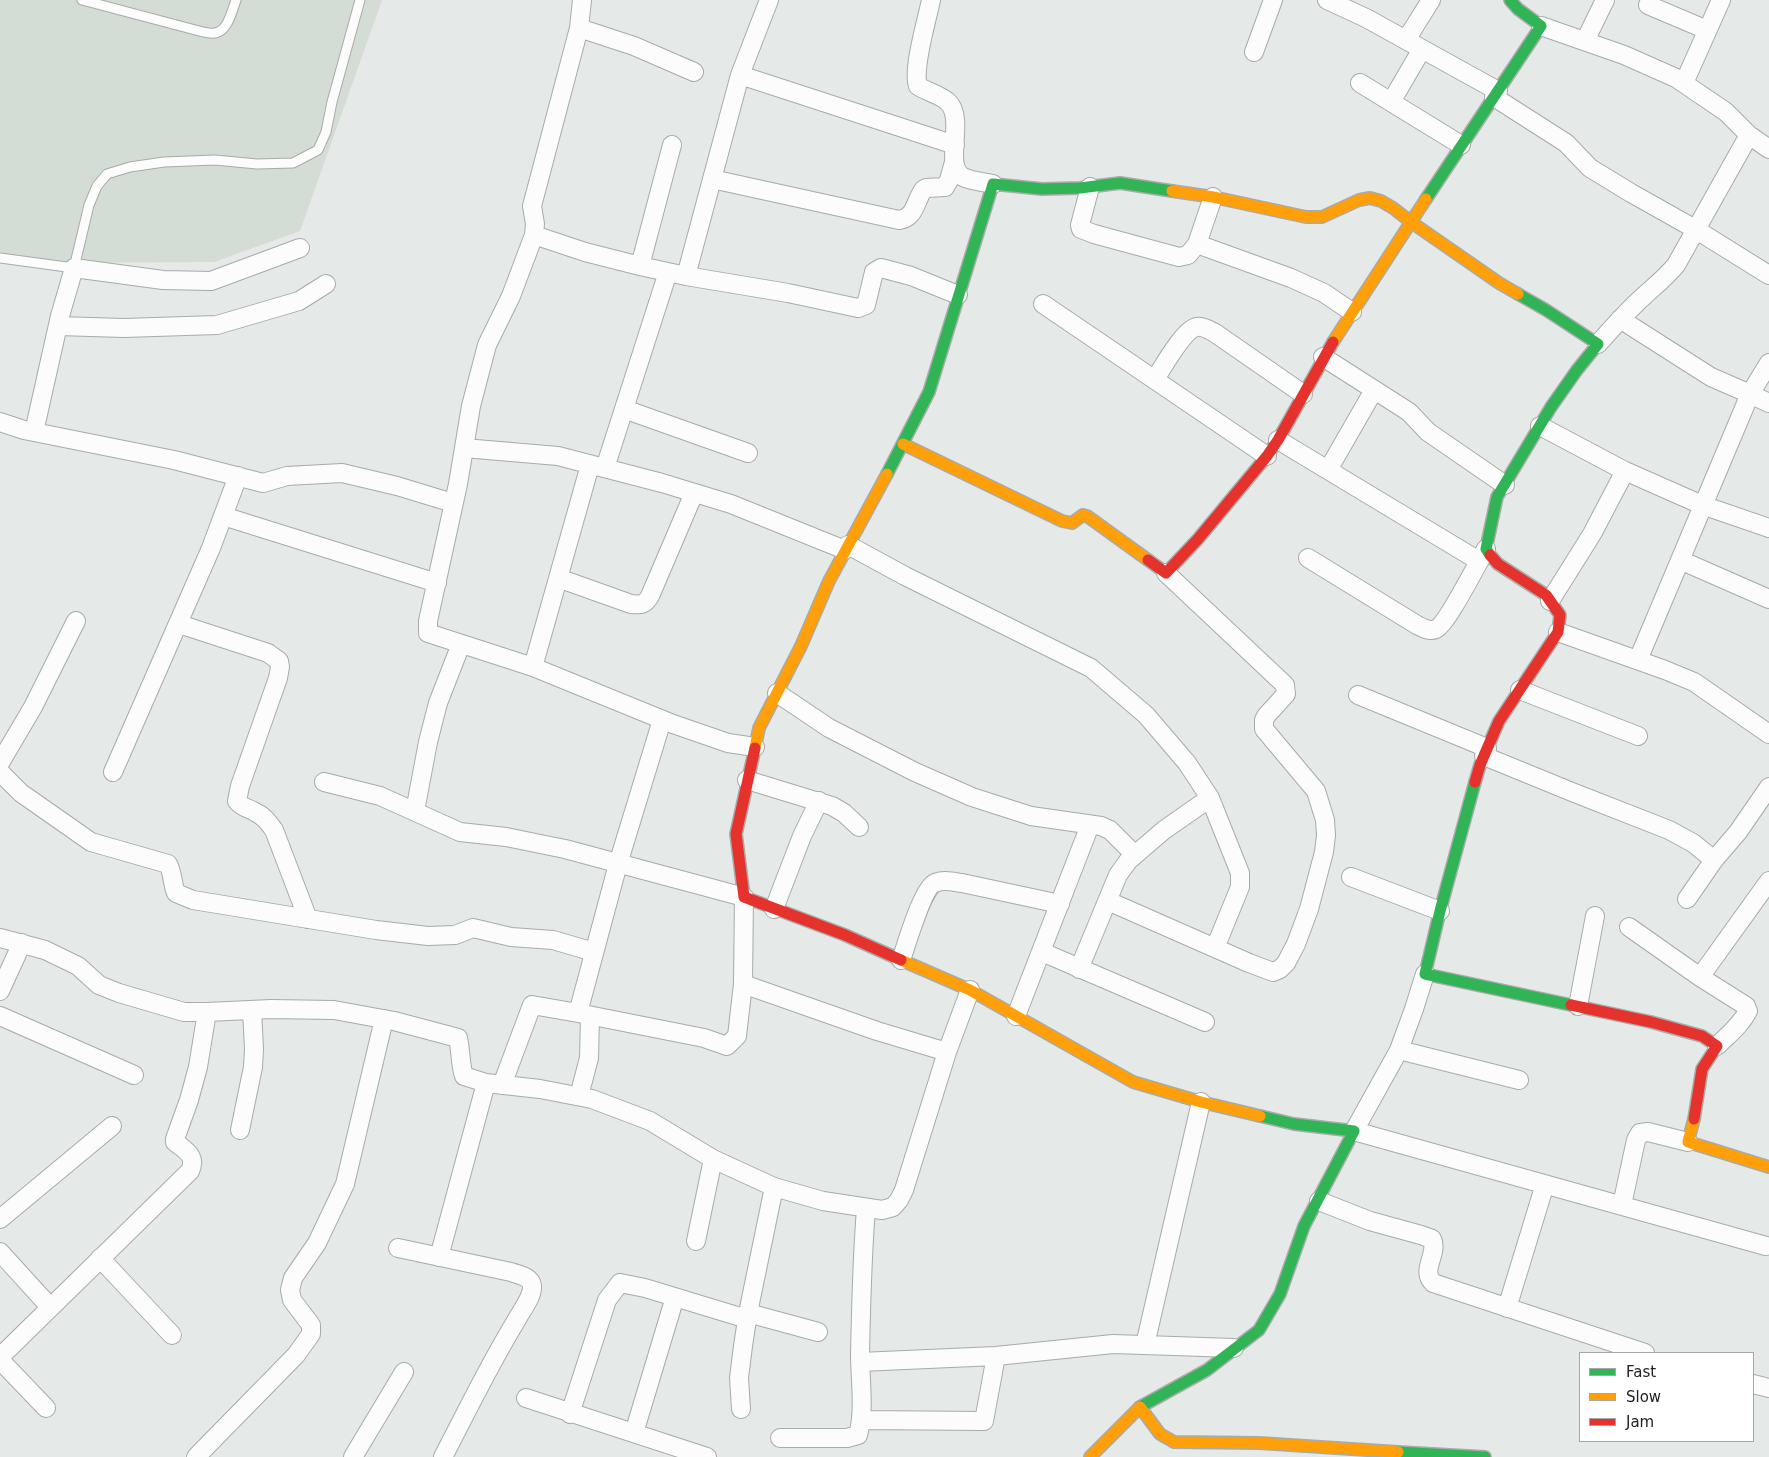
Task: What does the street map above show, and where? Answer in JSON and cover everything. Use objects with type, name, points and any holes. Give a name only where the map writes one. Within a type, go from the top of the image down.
[{"type":"street","points":[[582,0],[579,28],[532,206],[535,224],[534,235],[511,296],[487,345],[471,406],[428,621],[428,633],[533,667],[662,720],[728,742],[755,747]]},
{"type":"street","points":[[686,276],[740,75],[769,0]]},
{"type":"street","points":[[712,180],[899,220],[905,219],[912,213],[923,190],[926,188],[946,188],[954,154],[956,124],[954,111],[949,102],[918,86],[916,80],[919,55],[931,0]]},
{"type":"street","points":[[1254,52],[1273,0]]},
{"type":"street","points":[[1327,0],[1366,18],[1406,40],[1496,94],[1566,143],[1590,168],[1695,228],[1769,275]]},
{"type":"street","points":[[1406,40],[1431,0]]},
{"type":"street","points":[[1510,0],[1518,9],[1541,26],[1624,55],[1676,78],[1726,112],[1749,135],[1769,149]]},
{"type":"street","points":[[1585,41],[1605,0]]},
{"type":"street","points":[[1684,83],[1721,0]]},
{"type":"street","points":[[1648,5],[1707,30]]},
{"type":"street","points":[[1166,573],[1198,539],[1267,456],[1278,440],[1323,357],[1460,145],[1541,26]]},
{"type":"street","points":[[579,28],[634,46],[694,72]]},
{"type":"street","points":[[1391,102],[1422,49]]},
{"type":"street","points":[[740,75],[954,154]]},
{"type":"street","points":[[1360,83],[1460,145]]},
{"type":"street","points":[[1308,558],[1426,630],[1437,629],[1446,618],[1482,555],[1497,497],[1540,426],[1577,370],[1598,344],[1620,319],[1663,280],[1676,265],[1695,228],[1749,135]]},
{"type":"street","points":[[640,266],[672,145]]},
{"type":"street","points":[[954,154],[958,173],[964,177],[993,184],[1042,189],[1090,187],[1120,183],[1213,197],[1306,217],[1322,217],[1359,200],[1370,198],[1381,201],[1499,283],[1546,310],[1598,344]]},
{"type":"street","points":[[439,1257],[494,1084],[532,1004],[704,1038],[727,1046],[737,1036],[743,984],[744,897],[736,834],[759,728],[846,547],[903,444],[929,392],[993,184]]},
{"type":"street","points":[[1090,187],[1080,225],[1081,229],[1179,257],[1188,255],[1197,244],[1213,197]]},
{"type":"street","points":[[534,235],[585,252],[640,266],[858,308],[866,305],[874,272],[881,268],[911,276],[958,295]]},
{"type":"street","points":[[1197,244],[1291,278],[1324,294],[1352,312]]},
{"type":"street","points":[[34,432],[58,326],[74,268],[163,280],[211,281],[300,248]]},
{"type":"street","points":[[533,667],[558,578],[597,466],[624,409],[668,272]]},
{"type":"street","points":[[58,326],[124,328],[217,325],[299,301],[326,284]]},
{"type":"street","points":[[1043,304],[1267,456]]},
{"type":"street","points":[[1620,319],[1711,377],[1769,404]]},
{"type":"street","points":[[1155,379],[1185,335],[1193,328],[1199,326],[1215,333],[1303,394]]},
{"type":"street","points":[[1323,357],[1408,412],[1428,432],[1505,484]]},
{"type":"street","points":[[1638,660],[1750,394],[1769,363]]},
{"type":"street","points":[[1328,470],[1374,390]]},
{"type":"street","points":[[624,409],[748,453]]},
{"type":"street","points":[[0,422],[34,432],[174,460],[263,483],[287,476],[342,473],[398,486],[453,503]]},
{"type":"street","points":[[1540,426],[1625,471],[1702,505],[1769,528]]},
{"type":"street","points":[[1090,1457],[1140,1407],[1207,1370],[1259,1330],[1280,1294],[1304,1226],[1399,1050],[1425,974],[1440,911],[1480,765],[1499,721],[1558,632],[1560,615],[1546,595],[1498,564],[1328,470],[1278,440]]},
{"type":"street","points":[[903,444],[1062,522],[1072,522],[1083,515],[1087,516],[1166,573],[1285,685],[1286,694],[1266,716],[1264,729],[1316,791],[1325,820],[1326,835],[1324,852],[1309,909],[1296,944],[1286,963],[1280,970],[1273,972],[1108,901]]},
{"type":"street","points":[[464,448],[558,456],[731,504],[846,547],[1091,668],[1146,715],[1187,763],[1210,798],[1240,873],[1240,887],[1215,948]]},
{"type":"street","points":[[1550,601],[1592,534],[1625,471]]},
{"type":"street","points":[[113,772],[179,624],[211,548],[238,476]]},
{"type":"street","points":[[558,578],[631,604],[640,605],[646,603],[694,493]]},
{"type":"street","points":[[223,516],[437,583]]},
{"type":"street","points":[[1680,560],[1769,599]]},
{"type":"street","points":[[0,763],[33,707],[76,621]]},
{"type":"street","points":[[179,624],[268,653],[279,661],[278,678],[240,786],[237,801],[242,806],[266,818],[274,830],[308,919]]},
{"type":"street","points":[[1558,632],[1694,682],[1769,734]]},
{"type":"street","points":[[415,811],[428,742],[438,703],[462,644]]},
{"type":"street","points":[[1520,690],[1638,736]]},
{"type":"street","points":[[777,694],[829,728],[915,772],[972,797],[1031,816],[1110,830],[1134,854]]},
{"type":"street","points":[[1358,695],[1572,792],[1669,830],[1693,843],[1714,860]]},
{"type":"street","points":[[579,1096],[590,1058],[584,1015],[594,952],[618,864],[662,720]]},
{"type":"street","points":[[0,772],[21,793],[91,842],[168,864],[172,872],[173,886],[176,893],[183,897],[308,919],[428,936],[455,934],[473,928],[510,937],[553,940],[594,952]]},
{"type":"street","points":[[748,780],[819,801],[844,813],[859,827]]},
{"type":"street","points":[[324,782],[380,796],[460,832],[506,837],[550,846],[744,897],[845,935],[970,990],[1133,1082],[1201,1102],[1294,1124],[1354,1132],[1768,1243]]},
{"type":"street","points":[[1687,899],[1714,860],[1738,832],[1769,787]]},
{"type":"street","points":[[1079,969],[1118,875],[1134,854],[1164,830],[1210,798]]},
{"type":"street","points":[[774,909],[802,836],[819,801]]},
{"type":"street","points":[[1016,1016],[1090,825]]},
{"type":"street","points":[[1351,877],[1440,911]]},
{"type":"street","points":[[902,960],[927,889],[934,883],[946,881],[962,883],[1060,904]]},
{"type":"street","points":[[1700,977],[1769,881]]},
{"type":"street","points":[[1578,1006],[1595,916]]},
{"type":"street","points":[[1629,927],[1700,977],[1747,1007],[1746,1015],[1717,1046],[1702,1069],[1688,1142]]},
{"type":"street","points":[[0,938],[45,950],[78,966],[100,985],[119,993],[184,1012],[334,1010],[384,1019],[458,1038],[461,1050],[461,1067],[464,1076],[494,1084],[540,1089],[592,1099],[650,1121],[713,1159],[774,1187],[823,1201],[882,1210],[893,1207],[899,1200],[947,1052],[970,990]]},
{"type":"street","points":[[0,991],[22,943]]},
{"type":"street","points":[[1042,952],[1206,1022]]},
{"type":"street","points":[[1425,974],[1651,1022],[1702,1036],[1717,1046]]},
{"type":"street","points":[[743,984],[877,1032],[947,1052]]},
{"type":"street","points":[[240,1130],[253,1067],[252,1010]]},
{"type":"street","points":[[46,1408],[0,1358],[186,1175],[193,1165],[191,1155],[175,1142],[175,1138],[189,1100],[198,1067],[207,1012]]},
{"type":"street","points":[[0,1016],[134,1075]]},
{"type":"street","points":[[196,1457],[296,1355],[311,1334],[311,1325],[292,1300],[290,1290],[293,1278],[317,1243],[345,1184],[384,1019]]},
{"type":"street","points":[[1399,1050],[1519,1080]]},
{"type":"street","points":[[1144,1345],[1201,1102]]},
{"type":"street","points":[[0,1219],[112,1126]]},
{"type":"street","points":[[1622,1205],[1636,1140],[1640,1133],[1648,1132],[1688,1142],[1769,1167]]},
{"type":"street","points":[[696,1241],[713,1159]]},
{"type":"street","points":[[1506,1308],[1545,1184]]},
{"type":"street","points":[[741,1409],[740,1378],[747,1316],[774,1187]]},
{"type":"street","points":[[1319,1201],[1370,1221],[1428,1237],[1434,1243],[1428,1273],[1428,1278],[1432,1283],[1642,1352]]},
{"type":"street","points":[[780,1438],[854,1437],[858,1435],[861,1420],[860,1362],[863,1244],[866,1209]]},
{"type":"street","points":[[398,1248],[524,1276],[529,1280],[532,1289],[443,1457]]},
{"type":"street","points":[[0,1252],[50,1307]]},
{"type":"street","points":[[100,1258],[172,1335]]},
{"type":"street","points":[[570,1414],[606,1300],[620,1283],[630,1284],[747,1316],[818,1332]]},
{"type":"street","points":[[634,1434],[675,1297]]},
{"type":"street","points":[[860,1362],[996,1356],[1113,1344],[1234,1348]]},
{"type":"street","points":[[861,1420],[984,1420],[996,1356]]},
{"type":"street","points":[[353,1457],[404,1372]]},
{"type":"street","points":[[1754,1384],[1769,1388]]},
{"type":"street","points":[[526,1398],[570,1414],[707,1457]]},
{"type":"street","points":[[1140,1407],[1160,1434],[1181,1446],[1259,1443],[1485,1457]]},
{"type":"lane","points":[[82,0],[203,32],[216,33],[223,29],[229,20],[236,0]]},
{"type":"lane","points":[[0,258],[74,268],[89,205],[97,186],[107,174],[130,167],[164,162],[216,160],[257,164],[293,163],[318,150],[326,132],[332,102],[360,0]]},
{"type":"shaded area","points":[[0,0],[382,0],[300,231],[214,262],[0,263]]},
{"type":"traffic: fast","points":[[1426,199],[1541,26],[1518,9],[1510,0]]},
{"type":"traffic: fast","points":[[887,474],[929,392],[993,184],[1042,189],[1080,188],[1120,183],[1172,191]]},
{"type":"traffic: fast","points":[[1490,555],[1486,549],[1497,497],[1551,407],[1598,344],[1518,294]]},
{"type":"traffic: fast","points":[[1475,782],[1425,974],[1571,1005]]},
{"type":"traffic: fast","points":[[1140,1407],[1207,1370],[1259,1330],[1280,1294],[1304,1226],[1354,1131],[1294,1124],[1260,1116]]},
{"type":"traffic: fast","points":[[1398,1452],[1485,1457]]},
{"type":"traffic: slow","points":[[1172,191],[1213,197],[1306,217],[1322,217],[1359,200],[1370,198],[1381,201],[1393,208],[1411,222],[1426,199]]},
{"type":"traffic: slow","points":[[1333,342],[1411,222],[1518,294]]},
{"type":"traffic: slow","points":[[903,444],[1062,521],[1072,523],[1083,515],[1087,516],[1148,560]]},
{"type":"traffic: slow","points":[[755,748],[759,728],[801,646],[829,581],[887,474]]},
{"type":"traffic: slow","points":[[901,960],[970,990],[1133,1082],[1201,1102],[1260,1116]]},
{"type":"traffic: slow","points":[[1694,1119],[1688,1142],[1769,1167]]},
{"type":"traffic: slow","points":[[1090,1457],[1140,1407],[1160,1434],[1174,1442],[1259,1443],[1398,1452]]},
{"type":"traffic: jam","points":[[1148,560],[1166,573],[1198,539],[1267,456],[1278,440],[1333,342]]},
{"type":"traffic: jam","points":[[1475,782],[1480,765],[1499,721],[1558,632],[1560,615],[1546,595],[1498,564],[1490,555]]},
{"type":"traffic: jam","points":[[755,748],[736,834],[744,897],[845,935],[901,960]]},
{"type":"traffic: jam","points":[[1571,1005],[1651,1022],[1702,1036],[1717,1046],[1702,1069],[1694,1119]]}]
